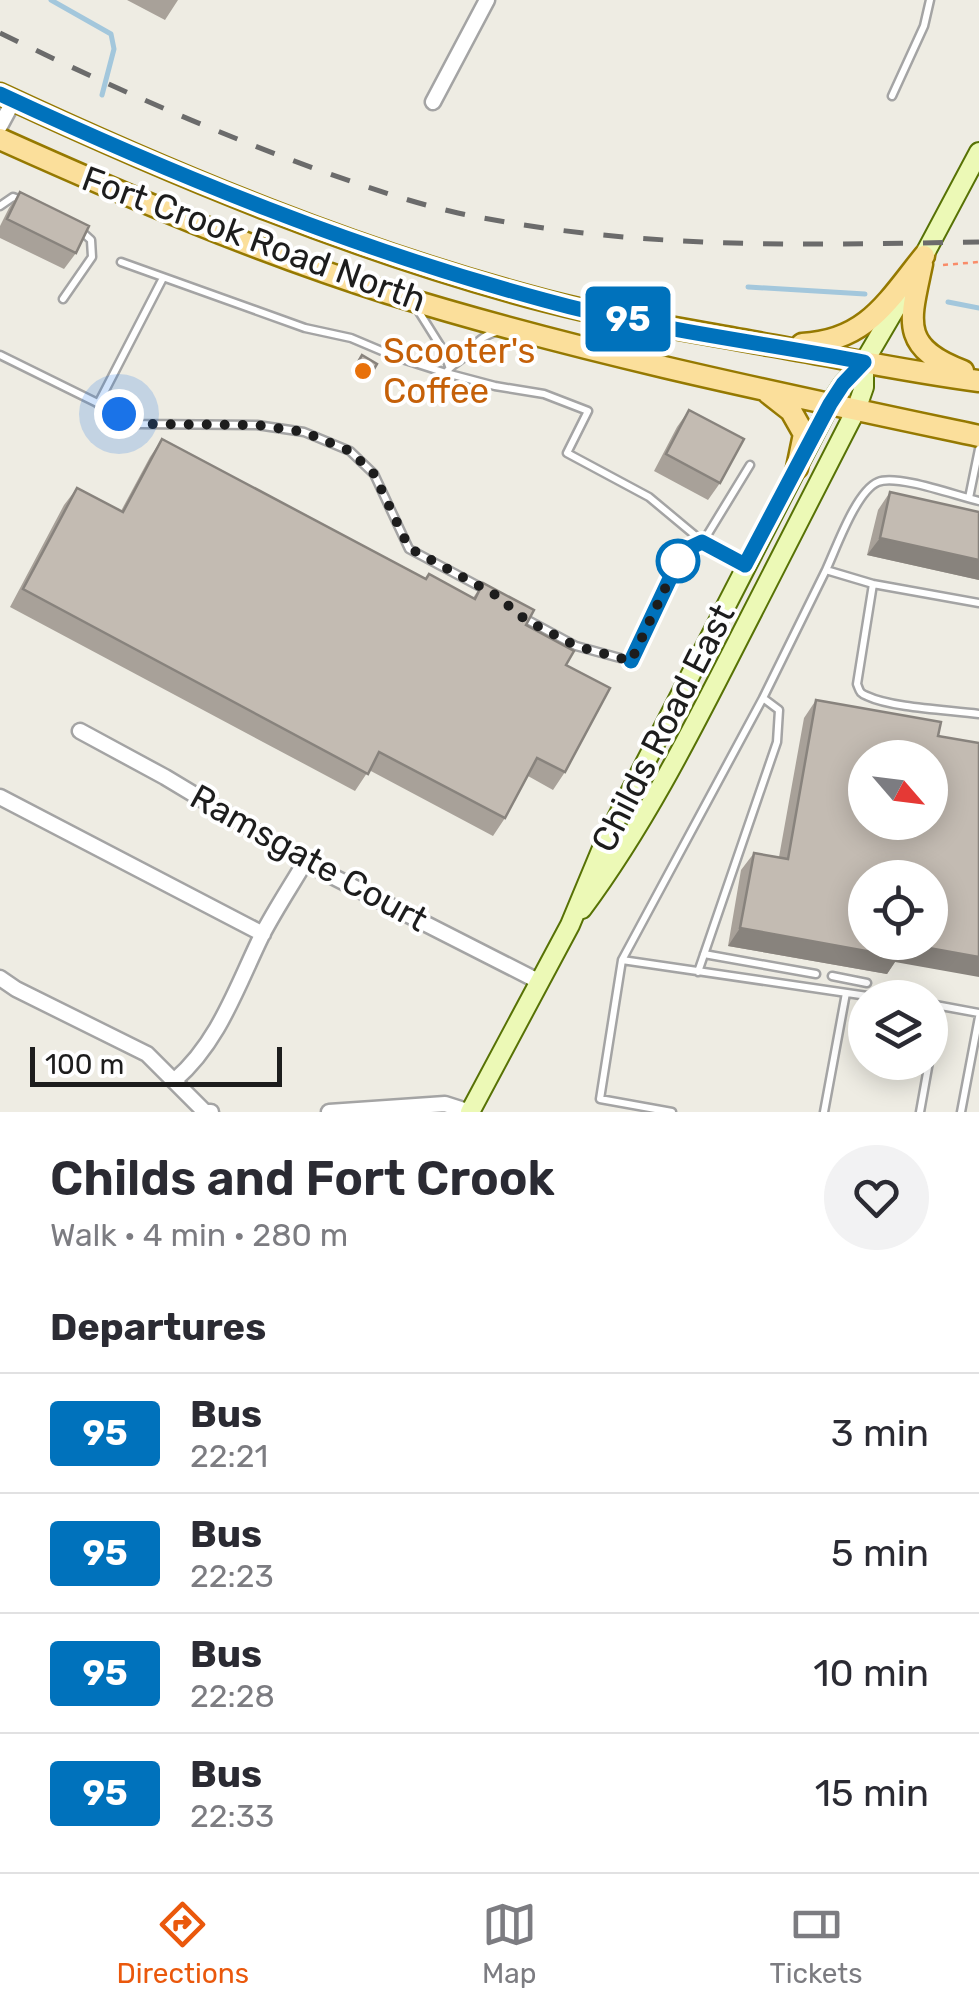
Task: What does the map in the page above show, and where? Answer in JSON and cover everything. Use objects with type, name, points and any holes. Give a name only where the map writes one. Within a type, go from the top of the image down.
[{"type":"main road","points":[[7,97],[192,178],[402,258],[547,301],[773,346],[979,378]]},
{"type":"main road","name":"Fort Crook Road North","points":[[0,139],[234,240],[411,300],[762,389],[979,436]]},
{"type":"main road","points":[[773,346],[816,344],[850,334],[876,316],[924,256]]},
{"type":"main road","points":[[924,256],[911,320],[915,340],[933,357],[979,378]]},
{"type":"main road","points":[[762,389],[800,422],[804,434],[797,468]]},
{"type":"street","points":[[433,102],[487,0]]},
{"type":"street","points":[[0,126],[7,97]]},
{"type":"street","points":[[864,362],[979,152]]},
{"type":"street","name":"Childs Road East","points":[[470,1112],[570,925],[605,841],[745,565],[830,404],[864,362]]},
{"type":"street","name":"Childs Road East","points":[[570,925],[650,809],[856,410],[864,388],[864,362]]},
{"type":"street","name":"Ramsgate Court","points":[[80,731],[165,777],[304,862],[540,982]]},
{"type":"street","points":[[0,797],[263,934]]},
{"type":"street","points":[[176,1080],[194,1064],[211,1038],[304,862]]},
{"type":"street","points":[[0,978],[147,1054],[205,1112],[210,1112]]},
{"type":"street","points":[[329,1112],[445,1104],[470,1112]]},
{"type":"lane","points":[[892,96],[924,26],[930,0]]},
{"type":"lane","points":[[0,206],[13,197],[30,206]]},
{"type":"lane","points":[[63,299],[94,248],[88,235],[69,227]]},
{"type":"lane","points":[[121,262],[305,328],[351,338],[396,357],[496,386],[544,394],[588,411],[567,454],[649,497],[702,542],[745,565]]},
{"type":"lane","points":[[98,404],[164,278]]},
{"type":"lane","points":[[411,300],[443,350],[447,370]]},
{"type":"lane","points":[[447,370],[463,359],[475,341],[510,328]]},
{"type":"lane","points":[[0,355],[140,424],[257,425],[304,432],[350,451],[374,474],[409,548],[494,594]]},
{"type":"lane","points":[[969,498],[979,449]]},
{"type":"lane","points":[[516,612],[576,646],[631,661],[683,551],[702,542],[750,465]]},
{"type":"lane","points":[[672,1112],[600,1099],[622,960],[763,698],[861,498],[876,482],[892,480],[979,501]]},
{"type":"lane","points":[[826,570],[874,584],[979,603]]},
{"type":"lane","points":[[874,584],[857,684],[860,692],[868,697],[979,714]]},
{"type":"lane","points":[[698,972],[777,742],[778,710],[763,698]]},
{"type":"lane","points":[[704,954],[816,974]]},
{"type":"lane","points":[[622,960],[846,992],[824,1112]]},
{"type":"lane","points":[[832,976],[853,980]]},
{"type":"lane","points":[[948,1008],[979,1015],[961,1112]]},
{"type":"lane","points":[[920,1112],[925,1080]]},
{"type":"path","points":[[924,256],[945,266],[979,262]]},
{"type":"building","points":[[20,192],[89,226],[76,253],[7,219]]},
{"type":"building","points":[[362,355],[377,364],[370,376],[355,367]]},
{"type":"building","points":[[689,410],[744,439],[720,483],[666,454]]},
{"type":"building","points":[[162,439],[426,579],[429,574],[475,599],[483,583],[534,610],[526,625],[574,651],[566,665],[610,688],[565,772],[537,758],[505,818],[379,752],[368,774],[23,589],[77,488],[123,512]]},
{"type":"building","points":[[890,492],[979,512],[979,560],[880,538]]},
{"type":"building","points":[[816,700],[941,722],[938,736],[979,743],[979,957],[948,951],[948,860],[848,860],[848,948],[740,928],[754,853],[788,859]]},
{"type":"waterway","points":[[51,0],[111,34],[114,49],[102,95]]},
{"type":"waterway","points":[[748,287],[865,294]]},
{"type":"waterway","points":[[948,302],[979,308]]},
{"type":"railway","points":[[0,33],[233,137],[367,187],[458,213],[589,234],[653,239],[782,244],[979,242]]},
{"type":"bus line","name":"95","points":[[0,94],[208,184],[432,268],[631,320],[864,362],[830,404],[745,565],[702,542],[683,551],[631,661]]},
{"type":"place","name":"Scooter's Coffee","points":[[363,371]]},
{"type":"route","points":[[119,414],[140,424],[257,425],[304,432],[350,451],[374,474],[409,548],[494,594],[526,620],[576,646],[631,661],[678,561]]}]
